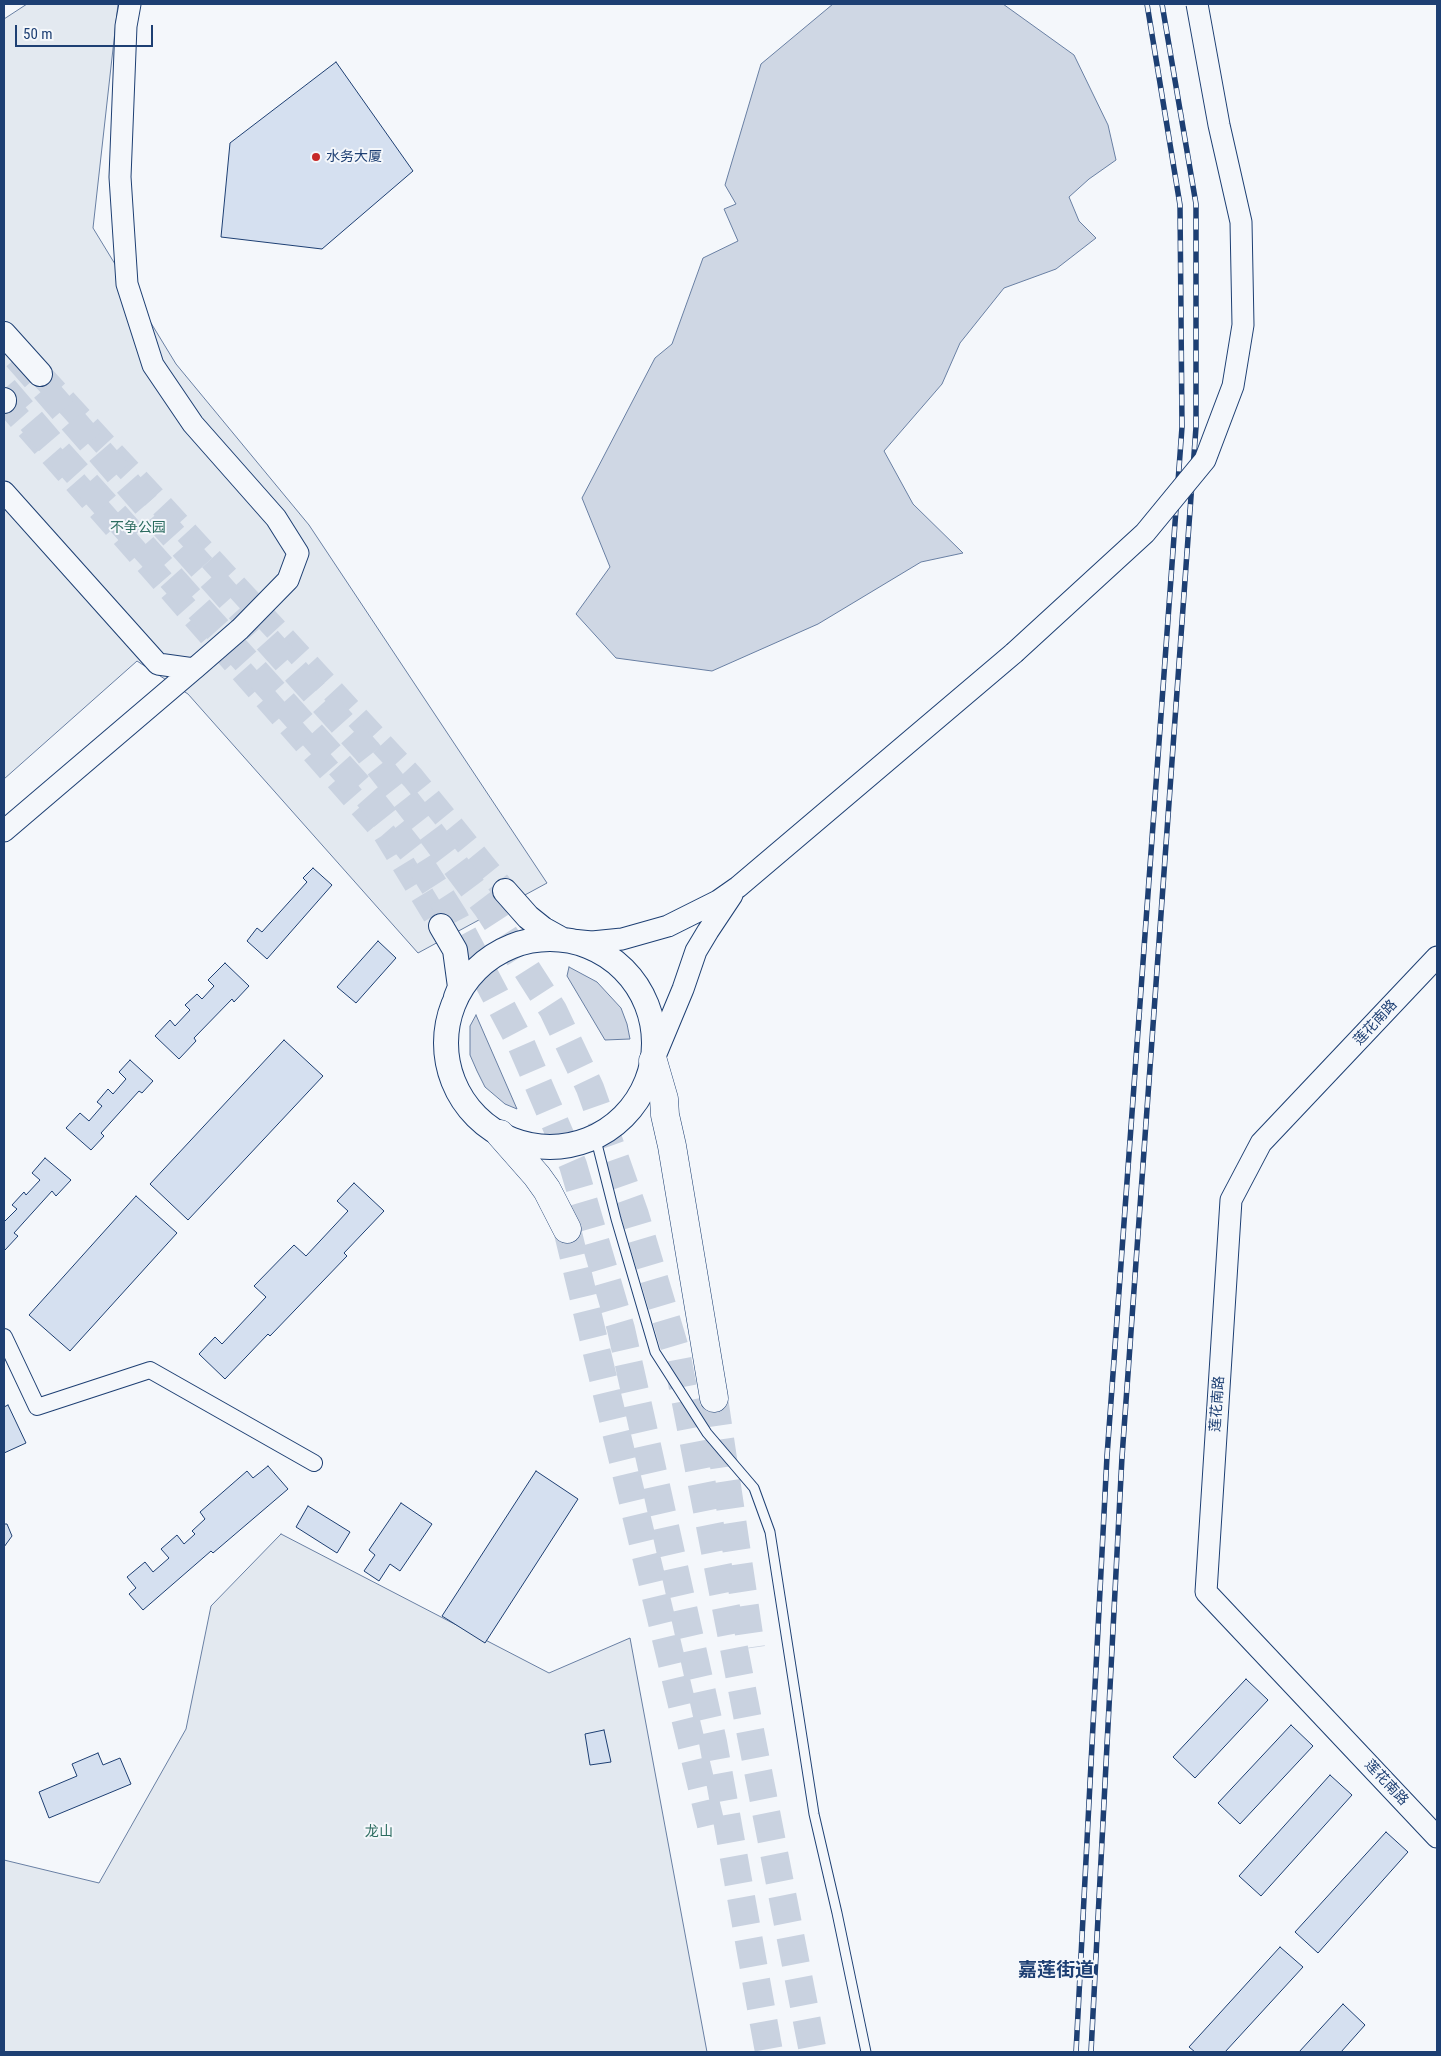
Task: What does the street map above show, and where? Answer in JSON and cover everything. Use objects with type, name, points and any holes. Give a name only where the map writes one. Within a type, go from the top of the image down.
[{"type":"highway","points":[[653,1061],[664,1099],[665,1115],[672,1146],[714,1398]]},
{"type":"highway","points":[[500,1134],[547,1190],[567,1229]]},
{"type":"main road","points":[[4,334],[40,374]]},
{"type":"main road","points":[[441,926],[455,950],[460,987],[447,1028],[446,1050],[454,1084],[463,1101],[477,1118],[513,1141],[532,1146],[568,1146],[594,1136],[612,1126],[627,1113],[643,1091],[653,1061],[655,1042],[648,1005],[640,990],[617,962],[586,945],[561,939],[543,930],[528,917],[505,891]]},
{"type":"main road","points":[[455,999],[475,972],[502,951],[526,942],[561,939]]},
{"type":"street","points":[[4,831],[240,629],[288,580],[298,553],[276,518],[193,424],[153,365],[127,284],[120,177],[126,26],[130,4]]},
{"type":"street","points":[[561,939],[592,942],[622,939],[668,926],[718,901],[738,887],[1014,653],[1145,533],[1205,460],[1233,386],[1243,325],[1241,222],[1219,125],[1197,4]]},
{"type":"street","points":[[4,492],[158,664],[194,669]]},
{"type":"street","points":[[653,1061],[683,989],[696,951],[738,887]]},
{"type":"street","name":"莲花南路","points":[[1437,957],[1262,1143],[1231,1200],[1206,1592],[1437,1837]]},
{"type":"street","points":[[4,1337],[38,1407],[150,1370],[314,1463]]},
{"type":"lane","points":[[594,1136],[655,1352],[707,1432],[754,1488],[770,1532],[814,1814],[866,2052]]},
{"type":"green space","name":"不争公园","points":[[27,4],[118,4],[93,228],[176,364],[309,525],[547,883],[418,953],[188,694],[137,661],[4,779],[4,19]]},
{"type":"green space","name":"龙山","points":[[281,1534],[549,1673],[630,1638],[707,2052],[4,2052],[4,1860],[99,1883],[186,1729],[211,1606]]},
{"type":"shaded area","points":[[833,4],[1003,4],[1074,55],[1108,125],[1116,160],[1089,179],[1069,197],[1079,221],[1096,238],[1056,269],[1004,288],[960,343],[942,384],[884,451],[913,504],[963,553],[921,562],[818,624],[712,671],[616,658],[576,614],[610,567],[582,498],[655,358],[672,344],[703,258],[738,241],[724,209],[736,204],[725,185],[761,64]]},
{"type":"shaded area","points":[[569,967],[597,982],[621,1008],[630,1039],[605,1040],[567,976]]},
{"type":"shaded area","points":[[476,1015],[517,1109],[505,1104],[485,1087],[470,1055],[470,1026]]},
{"type":"building","name":"水务大厦","points":[[336,62],[413,171],[322,249],[221,237],[230,143]]},
{"type":"building","points":[[313,868],[332,885],[267,959],[247,941],[257,928],[262,932],[307,882],[303,878]]},
{"type":"building","points":[[378,941],[396,958],[356,1003],[337,987]]},
{"type":"building","points":[[225,963],[249,986],[234,1002],[232,999],[194,1038],[196,1041],[179,1059],[155,1036],[170,1020],[175,1026],[190,1010],[185,1005],[197,994],[202,999],[214,986],[208,980]]},
{"type":"building","points":[[284,1040],[323,1076],[188,1220],[150,1184]]},
{"type":"building","points":[[130,1060],[153,1081],[142,1093],[139,1091],[101,1133],[104,1136],[91,1150],[66,1128],[80,1113],[89,1121],[102,1106],[97,1102],[108,1089],[113,1094],[126,1079],[119,1072]]},
{"type":"building","points":[[45,1158],[71,1180],[56,1196],[52,1191],[14,1233],[18,1236],[5,1250],[4,1222],[17,1209],[12,1205],[24,1192],[26,1195],[40,1180],[32,1173]]},
{"type":"building","points":[[354,1183],[384,1211],[344,1253],[347,1256],[270,1336],[268,1334],[225,1379],[199,1354],[215,1337],[222,1344],[266,1297],[254,1286],[294,1245],[306,1256],[348,1211],[337,1201]]},
{"type":"building","points":[[136,1196],[177,1233],[70,1351],[29,1315]]},
{"type":"building","points":[[8,1405],[26,1443],[4,1453],[4,1407]]},
{"type":"building","points":[[268,1466],[288,1489],[213,1553],[211,1551],[143,1610],[129,1594],[136,1588],[127,1577],[145,1562],[153,1572],[169,1558],[161,1549],[177,1535],[184,1544],[195,1534],[192,1531],[205,1519],[200,1512],[247,1471],[253,1478]]},
{"type":"building","points":[[536,1471],[578,1499],[485,1643],[442,1616]]},
{"type":"building","points":[[401,1503],[432,1524],[400,1571],[390,1564],[379,1581],[364,1571],[375,1555],[369,1550]]},
{"type":"building","points":[[308,1506],[350,1532],[337,1553],[296,1527]]},
{"type":"building","points":[[4,1524],[7,1524],[12,1536],[4,1547]]},
{"type":"building","points":[[1246,1679],[1268,1700],[1195,1778],[1173,1757]]},
{"type":"building","points":[[1291,1725],[1313,1746],[1240,1824],[1218,1803]]},
{"type":"building","points":[[604,1730],[611,1762],[590,1765],[585,1734]]},
{"type":"building","points":[[98,1753],[103,1765],[120,1758],[131,1784],[49,1818],[39,1792],[77,1776],[72,1764]]},
{"type":"building","points":[[1330,1775],[1352,1795],[1261,1896],[1239,1876]]},
{"type":"building","points":[[1386,1832],[1408,1852],[1318,1953],[1295,1932]]},
{"type":"building","points":[[1280,1947],[1303,1967],[1225,2052],[1195,2052],[1189,2047]]},
{"type":"building","points":[[1343,2004],[1365,2025],[1341,2052],[1299,2052]]},
{"type":"tunnel","points":[[17,357],[162,523],[367,751],[422,821],[486,906],[553,1010],[590,1088],[635,1215],[676,1352],[813,2052]]},
{"type":"tunnel","points":[[40,374],[413,778],[505,891]]},
{"type":"tunnel","points":[[4,389],[58,452],[371,800],[413,853],[454,917],[521,1044],[573,1165],[621,1329],[713,1742],[769,2052]]},
{"type":"tunnel","points":[[4,401],[385,834],[441,926]]},
{"type":"tunnel","points":[[567,1229],[711,1825]]},
{"type":"tunnel","points":[[714,1398],[751,1648]]},
{"type":"railway","points":[[1076,2052],[1107,1456],[1182,427],[1180,205],[1147,4]]},
{"type":"railway","points":[[1091,2052],[1122,1457],[1196,427],[1196,204],[1162,4]]},
{"type":"place","name":"水务大厦","points":[[316,157]]},
{"type":"district","name":"嘉莲街道","points":[[1056,1971]]}]
